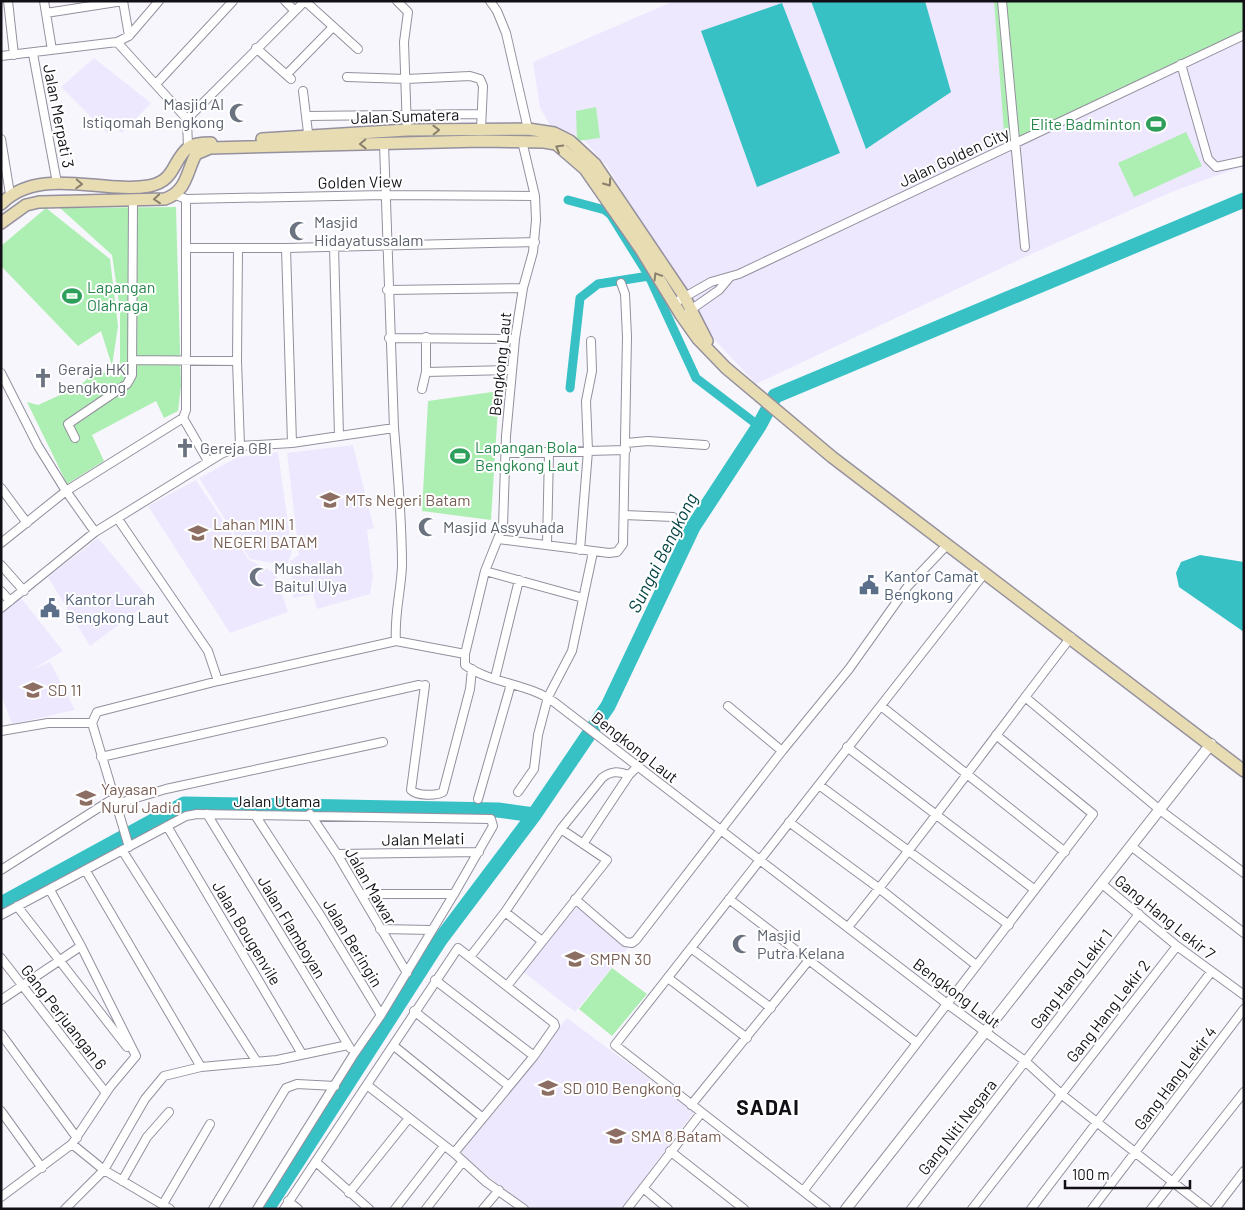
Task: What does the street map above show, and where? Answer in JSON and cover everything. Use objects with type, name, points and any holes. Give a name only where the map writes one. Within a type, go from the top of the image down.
[{"type":"main road","name":"Jalan Sumatera","points":[[181,197],[183,185],[196,154],[201,150],[407,130],[528,129],[546,131],[570,141],[595,164],[684,296],[686,313]]},
{"type":"main road","name":"Jalan Sumatera","points":[[188,148],[195,144],[309,141],[384,144],[522,141],[556,144],[584,169],[640,248],[674,303],[686,313],[716,358],[794,425],[984,574],[1071,637],[1244,771]]},
{"type":"main road","points":[[1,204],[10,194],[30,187],[57,183],[136,187],[160,183],[170,176],[188,148]]},
{"type":"main road","points":[[1,223],[26,205],[39,202],[181,197]]},
{"type":"street","points":[[8,1],[5,18],[14,54]]},
{"type":"street","points":[[44,1],[52,50]]},
{"type":"street","points":[[46,13],[123,1],[129,36]]},
{"type":"street","points":[[1,56],[33,54],[117,42],[129,36],[159,1]]},
{"type":"street","points":[[156,84],[234,1]]},
{"type":"street","points":[[285,1],[295,11]]},
{"type":"street","points":[[187,119],[305,1],[358,50]]},
{"type":"street","points":[[397,1],[408,12],[404,42],[407,130]]},
{"type":"street","points":[[490,1],[501,20],[528,129]]},
{"type":"street","points":[[1002,1],[1025,247]]},
{"type":"street","points":[[256,48],[289,77],[333,27]]},
{"type":"street","name":"Jalan Golden City","points":[[674,303],[711,282],[729,278],[1244,35]]},
{"type":"street","points":[[117,42],[187,119],[188,148]]},
{"type":"street","name":"Jalan Merpati 3","points":[[33,54],[57,183]]},
{"type":"street","points":[[1181,64],[1208,159],[1216,167],[1244,161]]},
{"type":"street","points":[[347,77],[406,79],[470,76],[480,78],[483,86],[480,114],[481,129]]},
{"type":"street","points":[[302,91],[309,141]]},
{"type":"street","points":[[307,116],[406,113],[480,114]]},
{"type":"street","points":[[1,139],[10,194]]},
{"type":"street","name":"Bengkong Laut","points":[[465,654],[485,571],[503,526],[506,453],[515,339],[523,288],[534,242],[535,196],[522,141]]},
{"type":"street","points":[[384,144],[389,338],[401,511],[402,565],[395,618],[396,641]]},
{"type":"street","name":"Golden View","points":[[181,197],[535,196]]},
{"type":"street","points":[[1,543],[66,491],[183,418],[186,410],[188,359],[187,248],[181,197]]},
{"type":"street","points":[[75,438],[68,424],[127,384],[132,375],[133,200]]},
{"type":"street","points":[[187,248],[286,248],[534,242]]},
{"type":"street","points":[[334,246],[339,436]]},
{"type":"street","points":[[238,248],[237,361],[240,446]]},
{"type":"street","points":[[286,248],[292,443]]},
{"type":"street","name":"Jalan Golden City","points":[[686,313],[719,290],[729,278]]},
{"type":"street","points":[[498,539],[547,544],[593,552],[617,552],[621,548],[625,535],[626,294],[621,283]]},
{"type":"street","points":[[387,290],[523,288]]},
{"type":"street","points":[[422,389],[426,372],[426,337]]},
{"type":"street","points":[[389,338],[515,339]]},
{"type":"street","points":[[580,550],[588,451],[586,401],[592,371],[591,341]]},
{"type":"street","points":[[132,360],[188,359],[237,361]]},
{"type":"street","points":[[426,372],[512,370]]},
{"type":"street","points":[[1,373],[34,438],[66,491],[95,532]]},
{"type":"street","points":[[183,418],[208,462]]},
{"type":"street","points":[[1,608],[95,532],[208,462],[240,446],[292,443],[394,428]]},
{"type":"street","points":[[506,453],[588,451],[626,447],[648,441],[706,445]]},
{"type":"street","points":[[547,544],[549,452]]},
{"type":"street","points":[[1,488],[27,523]]},
{"type":"street","points":[[624,515],[672,517]]},
{"type":"street","points":[[118,519],[208,651],[218,681]]},
{"type":"street","points":[[575,899],[625,942],[632,943],[782,751],[875,636],[908,586],[947,545]]},
{"type":"street","points":[[518,792],[534,769],[538,735],[548,698],[572,651],[593,552]]},
{"type":"street","points":[[1,565],[24,591]]},
{"type":"street","points":[[485,571],[583,598]]},
{"type":"street","points":[[826,1209],[804,1190],[701,1113],[615,1045],[984,574]]},
{"type":"street","points":[[495,678],[519,580]]},
{"type":"street","points":[[1,591],[10,601]]},
{"type":"street","points":[[848,927],[910,851],[965,774],[1071,637]]},
{"type":"street","points":[[101,756],[422,685],[411,790],[418,794],[438,794],[443,792],[470,688],[472,669],[465,665],[465,654],[396,641],[102,709],[94,715],[92,723],[101,756],[115,801],[126,846],[257,1062]]},
{"type":"street","name":"Bengkong Laut","points":[[472,669],[548,698],[608,742],[946,1003],[1025,1061],[1061,1094],[1207,1209]]},
{"type":"street","points":[[478,799],[510,684]]},
{"type":"street","points":[[1025,697],[1160,810],[1244,873]]},
{"type":"street","points":[[728,706],[782,751]]},
{"type":"street","points":[[880,706],[1065,852]]},
{"type":"street","points":[[1,731],[48,723],[92,723]]},
{"type":"street","points":[[804,1190],[946,1003],[1065,852],[1092,812],[996,735]]},
{"type":"street","points":[[2,868],[115,801],[383,742]]},
{"type":"street","points":[[846,1209],[987,1032],[1211,744]]},
{"type":"street","points":[[847,747],[1036,890]]},
{"type":"street","points":[[583,844],[629,775],[638,766]]},
{"type":"street","points":[[470,957],[505,912],[561,830],[602,778],[610,772],[629,775]]},
{"type":"street","points":[[819,785],[1009,925]]},
{"type":"street","name":"Jalan Flamboyan","points":[[207,814],[354,1054]]},
{"type":"street","name":"Jalan Utama","points":[[1,915],[86,871],[126,846],[189,815],[310,814],[491,819],[493,826],[479,852],[381,1015]]},
{"type":"street","name":"Jalan Mawar","points":[[310,814],[337,854],[407,973]]},
{"type":"street","name":"Jalan Beringin","points":[[255,815],[322,918],[381,1015]]},
{"type":"street","points":[[789,822],[880,889],[976,965]]},
{"type":"street","name":"Jalan Bougenvile","points":[[168,826],[302,1054]]},
{"type":"street","points":[[507,986],[607,860],[561,830]]},
{"type":"street","points":[[1131,846],[1244,933]]},
{"type":"street","name":"Jalan Melati","points":[[337,854],[479,852]]},
{"type":"street","points":[[86,871],[201,1067]]},
{"type":"street","name":"Gang Hang Lekir 7","points":[[1102,884],[1176,946],[1244,995]]},
{"type":"street","points":[[50,890],[135,1055]]},
{"type":"street","points":[[361,894],[454,894]]},
{"type":"street","points":[[729,899],[917,1043]]},
{"type":"street","points":[[17,906],[135,1055]]},
{"type":"street","points":[[505,912],[542,941]]},
{"type":"street","name":"Gang Hang Lekir 1","points":[[1025,1061],[1139,914]]},
{"type":"street","points":[[380,929],[432,930]]},
{"type":"street","points":[[1,1000],[80,946]]},
{"type":"street","name":"Gang Hang Lekir 2","points":[[972,1209],[1176,946]]},
{"type":"street","points":[[298,1209],[286,1205],[394,1046],[414,1011],[456,949],[459,948],[555,1024],[534,1056],[454,1153]]},
{"type":"street","points":[[691,948],[771,1008]]},
{"type":"street","name":"Gang Perjuangan 6","points":[[1,958],[106,1092]]},
{"type":"street","points":[[691,1105],[809,960]]},
{"type":"street","points":[[1031,1209],[1098,1124],[1211,972]]},
{"type":"street","points":[[668,978],[747,1038]]},
{"type":"street","points":[[435,980],[534,1056]]},
{"type":"street","name":"Gang Hang Lekir 4","points":[[1092,1209],[1244,1009]]},
{"type":"street","points":[[414,1011],[509,1086]]},
{"type":"street","points":[[257,1209],[354,1054],[381,1015]]},
{"type":"street","points":[[1,1034],[75,1141],[104,1170],[166,1206],[210,1124]]},
{"type":"street","points":[[65,1209],[104,1170],[144,1099],[157,1082],[171,1073],[201,1067],[257,1062],[348,1045]]},
{"type":"street","points":[[394,1046],[483,1118]]},
{"type":"street","points":[[3,1194],[42,1168],[75,1141],[106,1092],[135,1055]]},
{"type":"street","name":"Gang Niti Negara","points":[[911,1209],[1025,1061]]},
{"type":"street","points":[[213,1209],[286,1088],[297,1084],[335,1086]]},
{"type":"street","points":[[367,1085],[524,1209]]},
{"type":"street","points":[[1151,1209],[1244,1092]]},
{"type":"street","points":[[1,1111],[42,1168]]},
{"type":"street","points":[[122,1181],[148,1137],[169,1112]]},
{"type":"street","points":[[628,1209],[701,1113]]},
{"type":"street","points":[[349,1192],[409,1118]]},
{"type":"street","points":[[395,1209],[444,1146]]},
{"type":"street","points":[[670,1152],[744,1209]]},
{"type":"street","points":[[426,1209],[463,1161]]},
{"type":"street","points":[[316,1162],[369,1209]]},
{"type":"street","points":[[1215,1209],[1244,1171]]},
{"type":"street","points":[[643,1188],[668,1209]]},
{"type":"street","points":[[483,1209],[499,1190]]},
{"type":"shaded area","points":[[674,1],[1244,1],[1244,166],[1174,191],[1027,256],[756,384],[710,335],[607,166],[581,137],[550,125],[540,108],[533,62]]},
{"type":"shaded area","points":[[94,58],[151,103],[122,133],[115,127],[107,133],[61,87]]},
{"type":"shaded area","name":"MTs Negeri Batam","points":[[353,445],[374,528],[367,530],[373,576],[370,594],[317,609],[313,594],[293,598],[290,561],[299,555],[287,453]]},
{"type":"shaded area","points":[[278,452],[292,552],[287,565],[250,559],[199,478],[238,457]]},
{"type":"shaded area","name":"Lahan MIN 1 NEGERI BATAM","points":[[196,480],[249,560],[275,573],[288,612],[230,633],[148,506]]},
{"type":"shaded area","points":[[98,538],[151,601],[90,646],[48,577]]},
{"type":"shaded area","points":[[21,598],[63,651],[32,670],[50,662],[75,710],[12,724],[1,694],[1,613]]},
{"type":"shaded area","name":"SMPN 30","points":[[578,906],[628,948],[575,1012],[521,970]]},
{"type":"shaded area","points":[[567,1018],[694,1112],[621,1209],[530,1209],[457,1152]]},
{"type":"green space","points":[[994,1],[1244,1],[1244,33],[1005,145]]},
{"type":"green space","points":[[596,107],[600,138],[577,141],[576,111]]},
{"type":"green space","points":[[1186,132],[1202,166],[1134,197],[1118,163]]},
{"type":"green space","points":[[176,207],[181,386],[178,411],[164,418],[156,401],[92,435],[104,461],[67,484],[27,402],[38,405],[80,386],[97,369],[112,376],[120,361],[120,310],[112,255],[60,208]]},
{"type":"green space","name":"Lapangan Olahraga","points":[[46,208],[110,259],[118,326],[112,366],[101,331],[78,346],[1,266],[1,246]]},
{"type":"green space","name":"Lapangan Bola Bengkong Laut","points":[[499,391],[491,520],[422,511],[428,401]]},
{"type":"green space","points":[[612,968],[647,994],[612,1036],[579,1009]]},
{"type":"water","points":[[811,1],[925,1],[951,92],[866,149]]},
{"type":"water","points":[[782,3],[840,153],[757,187],[701,31]]},
{"type":"water","points":[[1200,555],[1244,562],[1244,632],[1179,587],[1176,573],[1181,562]]},
{"type":"waterway","points":[[568,200],[605,210],[611,215],[649,276]]},
{"type":"waterway","name":"Sungai Bengkong","points":[[267,1209],[440,940],[534,815],[608,706],[693,527],[759,426],[775,396],[1244,200]]},
{"type":"waterway","points":[[570,388],[580,298],[598,284],[649,276],[696,378],[759,426]]},
{"type":"waterway","points":[[1,904],[184,804],[498,810],[534,815]]},
{"type":"place","name":"Masjid Al Istiqomah Bengkong","points":[[239,113]]},
{"type":"place","name":"Elite Badminton","points":[[1156,124]]},
{"type":"place","name":"Masjid Hidayatussalam","points":[[299,231]]},
{"type":"place","name":"Lapangan Olahraga","points":[[72,296]]},
{"type":"place","name":"Geraja HKI bengkong","points":[[43,378]]},
{"type":"place","name":"Gereja GBI","points":[[185,448]]},
{"type":"place","name":"Lapangan Bola Bengkong Laut","points":[[460,456]]},
{"type":"place","name":"MTs Negeri Batam","points":[[330,500]]},
{"type":"place","name":"Masjid Assyuhada","points":[[428,527]]},
{"type":"place","name":"Lahan MIN 1 NEGERI BATAM","points":[[198,533]]},
{"type":"place","name":"Mushallah Baitul Ulya","points":[[259,577]]},
{"type":"place","name":"Kantor Camat Bengkong","points":[[869,585]]},
{"type":"place","name":"Kantor Lurah Bengkong Laut","points":[[50,608]]},
{"type":"place","name":"SD 11","points":[[33,690]]},
{"type":"place","name":"Yayasan Nurul Jadid","points":[[86,798]]},
{"type":"place","name":"Masjid Putra Kelana","points":[[742,944]]},
{"type":"place","name":"SMPN 30","points":[[575,959]]},
{"type":"place","name":"SD 010 Bengkong","points":[[548,1088]]},
{"type":"place","name":"SMA 8 Batam","points":[[616,1136]]},
{"type":"district","name":"SADAI","points":[[768,1108]]}]
